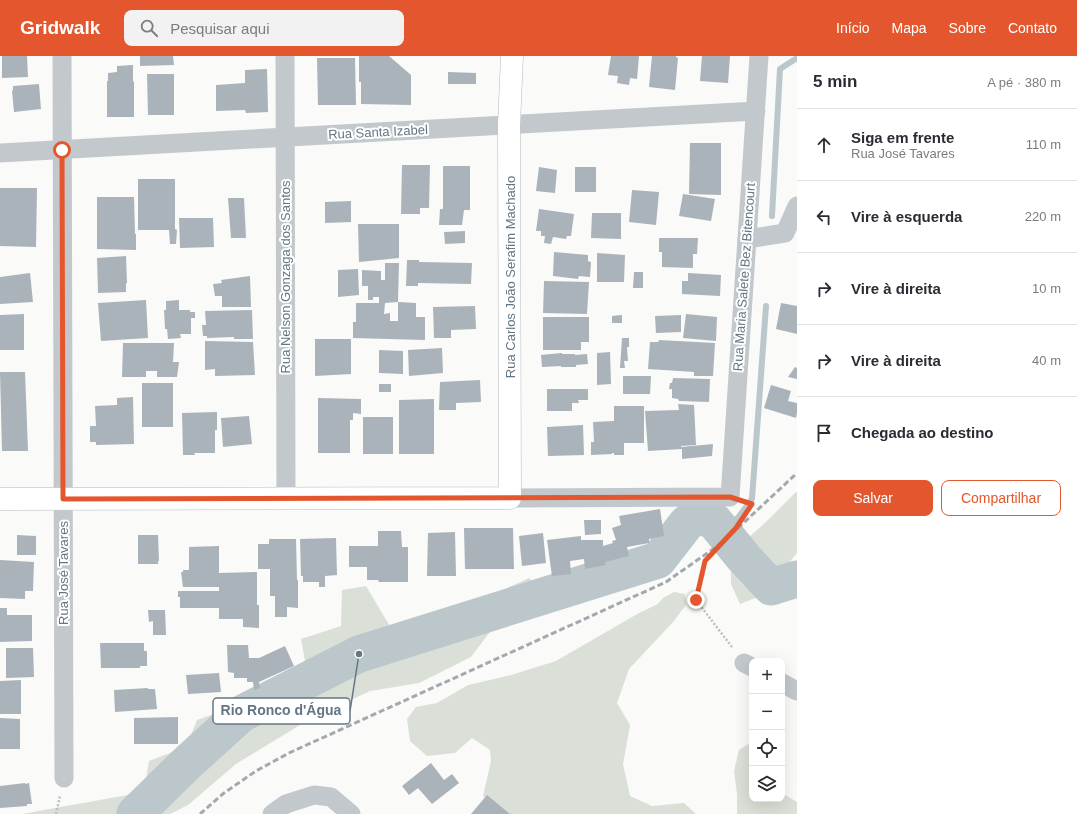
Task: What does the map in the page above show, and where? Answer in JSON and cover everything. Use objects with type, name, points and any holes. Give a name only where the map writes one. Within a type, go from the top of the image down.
[{"type":"street","name":"Rua José Tavares","points":[[62,56],[64,778]]},
{"type":"street","name":"Rua Nelson Gonzaga dos Santos","points":[[285,56],[286,498]]},
{"type":"street","name":"Rua Carlos João Serafim Machado","points":[[510,498],[509,125],[512,56]]},
{"type":"street","name":"Rua Maria Salete Bez Bitencourt","points":[[730,497],[759,56]]},
{"type":"street","name":"Rua Santa Izabel","points":[[0,153],[756,111]]},
{"type":"street","points":[[747,239],[785,233],[797,206]]},
{"type":"street","points":[[0,499],[730,497]]},
{"type":"street","points":[[785,685],[797,691]]},
{"type":"street","points":[[272,814],[286,804],[314,795],[331,797],[351,814]]},
{"type":"path","points":[[730,497],[752,504],[736,528],[705,561],[696,600],[748,665]]},
{"type":"shaded area","points":[[797,491],[797,553],[763,595],[740,604],[731,584],[731,553],[767,521]]},
{"type":"shaded area","points":[[529,578],[541,588],[531,611],[496,624],[471,657],[419,683],[370,691],[305,722],[236,764],[188,805],[170,814],[22,814],[144,792],[149,761],[186,747],[197,720],[270,694],[307,672],[301,639],[341,626],[342,590],[366,586],[391,628],[428,624],[443,609],[468,608]]},
{"type":"shaded area","points":[[674,592],[685,594],[686,605],[673,622],[629,669],[617,703],[630,725],[623,764],[630,796],[652,806],[684,803],[696,814],[501,814],[483,796],[491,761],[490,750],[472,738],[455,753],[427,756],[410,741],[407,719],[416,707],[437,703],[468,685],[511,675],[556,661],[639,613],[658,604],[663,598]]},
{"type":"shaded area","points":[[749,744],[749,802],[785,802],[785,795],[797,802],[797,814],[737,814],[737,794],[734,771],[739,750]]},
{"type":"building","points":[[2,56],[27,56],[28,77],[2,78]]},
{"type":"building","points":[[140,56],[173,56],[174,65],[140,66]]},
{"type":"building","points":[[359,56],[389,56],[411,75],[411,105],[361,104]]},
{"type":"building","points":[[611,56],[639,56],[637,79],[630,78],[629,85],[617,83],[618,76],[608,75]]},
{"type":"building","points":[[652,56],[676,56],[678,58],[675,90],[649,87]]},
{"type":"building","points":[[702,56],[730,56],[728,83],[700,81]]},
{"type":"building","points":[[317,58],[355,58],[356,105],[318,105]]},
{"type":"building","points":[[133,65],[134,117],[107,117],[108,73],[117,72],[117,66]]},
{"type":"building","points":[[267,69],[268,112],[246,113],[245,110],[216,111],[216,85],[245,83],[245,70]]},
{"type":"building","points":[[448,72],[476,73],[476,84],[448,84]]},
{"type":"building","points":[[147,74],[174,74],[174,115],[148,115]]},
{"type":"building","points":[[39,84],[41,109],[14,112],[13,86]]},
{"type":"building","points":[[690,143],[721,143],[721,195],[689,194]]},
{"type":"building","points":[[402,165],[430,165],[429,208],[420,208],[420,214],[401,214]]},
{"type":"building","points":[[443,166],[470,166],[470,210],[464,210],[462,225],[439,225],[440,209],[443,209]]},
{"type":"building","points":[[539,167],[557,170],[555,193],[536,191]]},
{"type":"building","points":[[575,167],[596,167],[596,192],[575,192]]},
{"type":"building","points":[[138,179],[175,179],[175,229],[177,230],[176,244],[170,244],[169,230],[138,230]]},
{"type":"building","points":[[0,188],[37,188],[36,247],[0,246]]},
{"type":"building","points":[[632,190],[659,192],[656,225],[629,222]]},
{"type":"building","points":[[683,194],[715,199],[711,221],[679,216]]},
{"type":"building","points":[[97,197],[134,197],[136,250],[97,249]]},
{"type":"building","points":[[228,198],[244,198],[246,238],[231,238]]},
{"type":"building","points":[[351,201],[351,222],[325,223],[325,202]]},
{"type":"building","points":[[539,209],[574,214],[571,236],[567,236],[566,239],[553,237],[551,244],[544,243],[545,236],[541,236],[541,231],[536,231]]},
{"type":"building","points":[[592,213],[621,213],[621,239],[591,238]]},
{"type":"building","points":[[179,218],[213,218],[214,247],[180,248]]},
{"type":"building","points":[[358,224],[399,224],[399,258],[359,262]]},
{"type":"building","points":[[465,231],[465,243],[445,244],[444,232]]},
{"type":"building","points":[[659,238],[698,238],[697,254],[693,254],[693,268],[662,267],[662,252],[659,252]]},
{"type":"building","points":[[554,252],[588,255],[588,261],[591,262],[590,277],[579,276],[578,279],[553,276]]},
{"type":"building","points":[[597,253],[625,255],[624,282],[597,282]]},
{"type":"building","points":[[126,256],[126,292],[98,293],[97,258]]},
{"type":"building","points":[[407,260],[419,260],[419,262],[472,263],[471,284],[418,283],[418,286],[406,286]]},
{"type":"building","points":[[385,263],[399,263],[398,302],[416,303],[416,317],[425,317],[425,340],[353,338],[353,322],[356,322],[356,303],[379,303],[379,297],[373,297],[373,300],[368,300],[368,286],[362,286],[362,270],[381,271],[381,280],[385,280]],"holes":[[[398,302],[398,321],[390,321],[390,313],[384,314],[385,303]]]},
{"type":"building","points":[[358,269],[359,295],[338,297],[338,270]]},
{"type":"building","points":[[634,272],[643,272],[643,288],[633,288]]},
{"type":"building","points":[[30,273],[33,302],[0,304],[0,277]]},
{"type":"building","points":[[688,273],[721,275],[720,296],[682,294],[682,281],[688,281]]},
{"type":"building","points":[[250,276],[251,307],[222,307],[222,296],[215,296],[213,284],[222,283],[221,280]]},
{"type":"building","points":[[544,281],[589,282],[587,314],[543,313]]},
{"type":"building","points":[[146,300],[148,338],[101,341],[98,303]]},
{"type":"building","points":[[179,300],[179,310],[190,310],[190,312],[195,312],[195,318],[191,318],[191,334],[180,334],[181,338],[168,339],[167,329],[165,329],[164,310],[166,310],[166,301]]},
{"type":"building","points":[[781,303],[797,306],[797,334],[776,329]]},
{"type":"building","points":[[475,306],[476,329],[451,330],[451,338],[434,338],[433,307]]},
{"type":"building","points":[[252,310],[253,339],[234,339],[234,337],[207,338],[207,336],[203,336],[202,325],[206,325],[205,311]]},
{"type":"building","points":[[24,314],[24,350],[0,350],[0,315]]},
{"type":"building","points":[[686,314],[717,317],[716,341],[683,338]]},
{"type":"building","points":[[622,315],[622,323],[612,323],[612,316]]},
{"type":"building","points":[[681,315],[681,332],[656,333],[655,316]]},
{"type":"building","points":[[543,317],[589,317],[589,342],[581,342],[581,350],[543,350]]},
{"type":"building","points":[[622,338],[629,338],[629,347],[627,347],[628,361],[624,361],[625,368],[620,368]]},
{"type":"building","points":[[315,339],[351,339],[351,374],[315,376]]},
{"type":"building","points":[[659,340],[715,343],[713,376],[694,376],[694,372],[648,369],[650,342],[658,342]]},
{"type":"building","points":[[205,341],[253,342],[255,375],[215,376],[215,369],[205,370]]},
{"type":"building","points":[[123,343],[174,343],[173,362],[179,362],[177,377],[157,377],[157,371],[146,371],[146,377],[122,377]]},
{"type":"building","points":[[442,348],[443,373],[409,376],[408,350]]},
{"type":"building","points":[[379,350],[403,351],[403,374],[379,373]]},
{"type":"building","points":[[610,352],[611,384],[597,385],[597,353]]},
{"type":"building","points":[[562,353],[575,355],[587,354],[588,364],[576,365],[576,367],[542,367],[541,355]]},
{"type":"building","points":[[795,367],[797,368],[797,379],[788,377]]},
{"type":"building","points":[[0,372],[25,372],[28,451],[2,451]]},
{"type":"building","points":[[623,376],[651,376],[650,394],[623,394]]},
{"type":"building","points":[[673,378],[710,379],[709,402],[679,401],[678,399],[672,398],[672,389],[669,389]]},
{"type":"building","points":[[480,380],[481,402],[456,403],[456,410],[439,410],[440,382]]},
{"type":"building","points":[[142,383],[173,383],[173,427],[142,427]]},
{"type":"building","points":[[379,384],[391,384],[391,392],[379,392]]},
{"type":"building","points":[[771,385],[791,391],[788,401],[797,403],[796,418],[764,408]]},
{"type":"building","points":[[547,389],[588,389],[588,400],[578,400],[579,403],[572,403],[572,411],[547,411]]},
{"type":"building","points":[[133,397],[134,444],[96,445],[96,442],[90,442],[90,426],[96,426],[95,406],[117,405],[117,398]]},
{"type":"building","points":[[318,398],[361,399],[361,414],[353,413],[353,420],[350,420],[350,453],[318,453]]},
{"type":"building","points":[[434,399],[434,454],[399,454],[399,400]]},
{"type":"building","points":[[678,404],[694,405],[696,445],[681,447],[713,444],[712,456],[682,459],[682,449],[648,451],[645,411],[679,410]]},
{"type":"building","points":[[614,406],[644,406],[644,443],[624,443],[624,455],[614,455],[614,453],[612,453],[591,455],[591,442],[594,442],[593,422],[614,421]]},
{"type":"building","points":[[217,412],[215,453],[194,453],[195,455],[183,455],[182,413]]},
{"type":"building","points":[[249,416],[252,444],[223,447],[221,418]]},
{"type":"building","points":[[363,417],[393,417],[393,454],[363,454]]},
{"type":"building","points":[[583,425],[584,455],[548,456],[547,427]]},
{"type":"building","points":[[660,509],[664,536],[649,539],[649,543],[627,547],[629,556],[605,562],[606,565],[585,569],[584,559],[570,561],[571,574],[552,576],[547,540],[581,536],[581,540],[603,540],[603,546],[613,543],[612,541],[616,540],[612,528],[621,525],[619,516]]},
{"type":"building","points":[[584,520],[601,520],[601,534],[585,535]]},
{"type":"building","points":[[464,528],[513,528],[514,569],[465,569]]},
{"type":"building","points":[[378,531],[401,531],[402,547],[408,547],[408,582],[379,582],[378,580],[367,580],[367,567],[349,567],[349,546],[378,546]]},
{"type":"building","points":[[455,532],[456,576],[427,576],[428,533]]},
{"type":"building","points":[[543,533],[546,563],[522,566],[519,536]]},
{"type":"building","points":[[17,535],[36,536],[36,555],[17,555]]},
{"type":"building","points":[[138,535],[158,535],[158,564],[138,564]]},
{"type":"building","points":[[336,538],[337,575],[325,576],[325,587],[319,587],[319,582],[303,582],[303,576],[301,576],[300,539]]},
{"type":"building","points":[[269,539],[296,539],[298,608],[287,607],[287,617],[275,617],[275,596],[270,596],[270,569],[258,569],[258,544],[269,544]]},
{"type":"building","points":[[219,546],[219,573],[257,572],[259,628],[243,627],[243,619],[219,619],[219,608],[180,608],[180,597],[178,597],[178,591],[219,591],[219,587],[183,587],[181,572],[183,572],[183,570],[189,570],[189,547]]},
{"type":"building","points":[[0,560],[34,562],[33,591],[25,591],[25,599],[0,598]]},
{"type":"building","points":[[0,608],[7,608],[7,615],[32,615],[32,641],[0,642]]},
{"type":"building","points":[[148,610],[165,610],[166,635],[153,635],[153,621],[149,622]]},
{"type":"building","points":[[100,643],[144,643],[144,651],[147,651],[147,666],[140,666],[140,668],[101,668]]},
{"type":"building","points":[[227,645],[248,645],[249,658],[259,658],[285,646],[294,666],[259,682],[260,688],[254,690],[253,682],[247,682],[247,678],[234,678],[234,673],[228,672]]},
{"type":"building","points":[[6,648],[33,648],[34,677],[6,678]]},
{"type":"building","points":[[219,673],[221,692],[188,694],[186,675]]},
{"type":"building","points":[[21,680],[21,714],[0,714],[0,681]]},
{"type":"building","points":[[155,689],[157,709],[115,712],[114,690]]},
{"type":"building","points":[[178,717],[178,744],[134,744],[134,718]]},
{"type":"building","points":[[0,718],[20,719],[20,749],[0,749]]},
{"type":"building","points":[[431,763],[444,780],[452,774],[459,783],[432,804],[418,788],[409,795],[402,786]]},
{"type":"building","points":[[29,783],[32,804],[27,804],[27,806],[0,808],[0,786]]},
{"type":"building","points":[[487,795],[510,814],[471,814]]},
{"type":"waterway","points":[[772,216],[780,69],[797,58]]},
{"type":"waterway","points":[[714,521],[737,519],[752,499],[766,306]]},
{"type":"waterway","points":[[135,814],[186,764],[241,714],[359,654],[658,560],[686,524],[697,515],[714,521],[744,558],[771,587],[797,579]]},
{"type":"railway","points":[[200,814],[224,793],[256,771],[289,753],[666,582],[716,547],[797,473]]},
{"type":"place","name":"Rio Ronco d'Água","points":[[359,654]]},
{"type":"route","points":[[62,150],[63,499],[730,497],[752,504],[736,528],[705,561],[696,600]]}]
